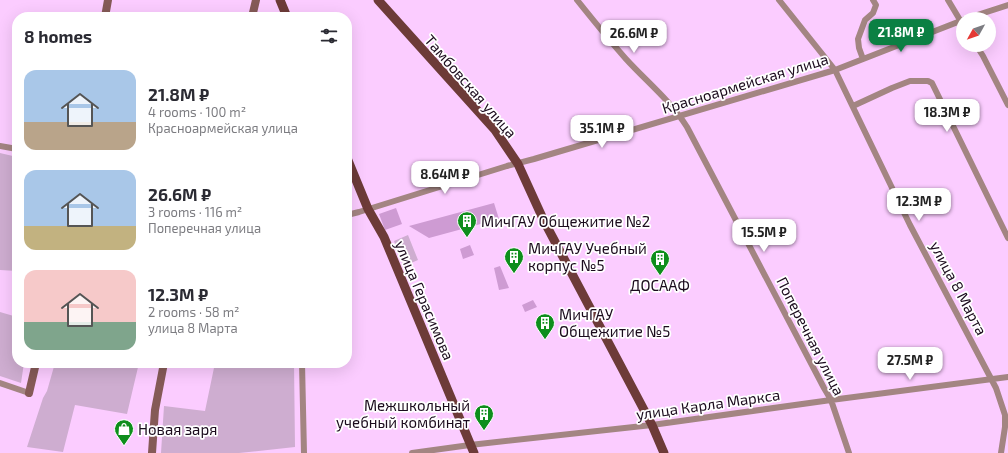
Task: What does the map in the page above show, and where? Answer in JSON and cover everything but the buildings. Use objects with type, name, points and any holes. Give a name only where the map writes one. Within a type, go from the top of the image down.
[{"type":"main road","points":[[106,12],[108,0]]},
{"type":"main road","points":[[253,12],[256,0]]},
{"type":"main road","points":[[280,0],[285,12]]},
{"type":"main road","name":"Тамбовская улица","points":[[378,0],[494,130],[518,164],[544,221],[652,425],[664,453]]},
{"type":"main road","name":"улица Герасимова","points":[[352,170],[368,209],[384,237],[472,449]]},
{"type":"main road","points":[[29,392],[35,368]]},
{"type":"main road","points":[[152,453],[155,410],[163,368]]},
{"type":"street","name":"Поперечная улица","points":[[577,0],[626,59],[680,116],[733,213],[831,400],[849,453]]},
{"type":"street","name":"улица 8 Марта","points":[[779,0],[836,70],[910,225],[992,379],[1005,415],[1002,453]]},
{"type":"street","points":[[863,59],[859,48],[858,39],[865,20],[873,13],[876,5],[873,0]]},
{"type":"street","points":[[948,0],[957,12]]},
{"type":"street","name":"Красноармейская улица","points":[[988,12],[1008,5]]},
{"type":"street","name":"Красноармейская улица","points":[[352,213],[507,166],[836,70],[956,24]]},
{"type":"street","points":[[980,52],[1008,105]]},
{"type":"street","points":[[853,106],[910,81],[928,81],[932,83],[1008,238]]},
{"type":"street","points":[[0,146],[12,148]]},
{"type":"street","points":[[302,368],[304,453]]},
{"type":"street","name":"улица Карла Маркса","points":[[412,453],[472,449],[1008,377]]},
{"type":"street","points":[[0,383],[29,392]]},
{"type":"shaded area","points":[[0,153],[12,156],[12,271],[0,270]]},
{"type":"shaded area","points":[[494,203],[499,219],[429,238],[409,226]]},
{"type":"shaded area","points":[[396,208],[402,224],[385,230],[379,214]]},
{"type":"shaded area","points":[[408,235],[418,260],[404,266],[394,241]]},
{"type":"shaded area","points":[[470,245],[474,255],[463,259],[460,249]]},
{"type":"shaded area","points":[[500,266],[509,288],[499,290],[494,268]]},
{"type":"shaded area","points":[[533,300],[537,307],[525,312],[522,305]]},
{"type":"shaded area","points":[[0,312],[12,316],[12,368],[23,368],[21,383],[0,376]]},
{"type":"shaded area","points":[[54,368],[138,368],[127,414],[75,405],[63,452],[27,447],[43,398],[47,391]]},
{"type":"shaded area","points":[[214,368],[294,368],[295,447],[239,453],[161,453],[164,406],[205,411]]},
{"type":"place","name":"МичГАУ Общежитие №2","points":[[467,238]]},
{"type":"place","name":"МичГАУ Учебный корпус №5","points":[[514,274]]},
{"type":"place","name":"ДОСААФ","points":[[660,276]]},
{"type":"place","name":"МичГАУ Общежитие №5","points":[[545,340]]},
{"type":"place","name":"Межшкольный учебный комбинат","points":[[484,431]]},
{"type":"place","name":"Новая заря","points":[[124,446]]}]
